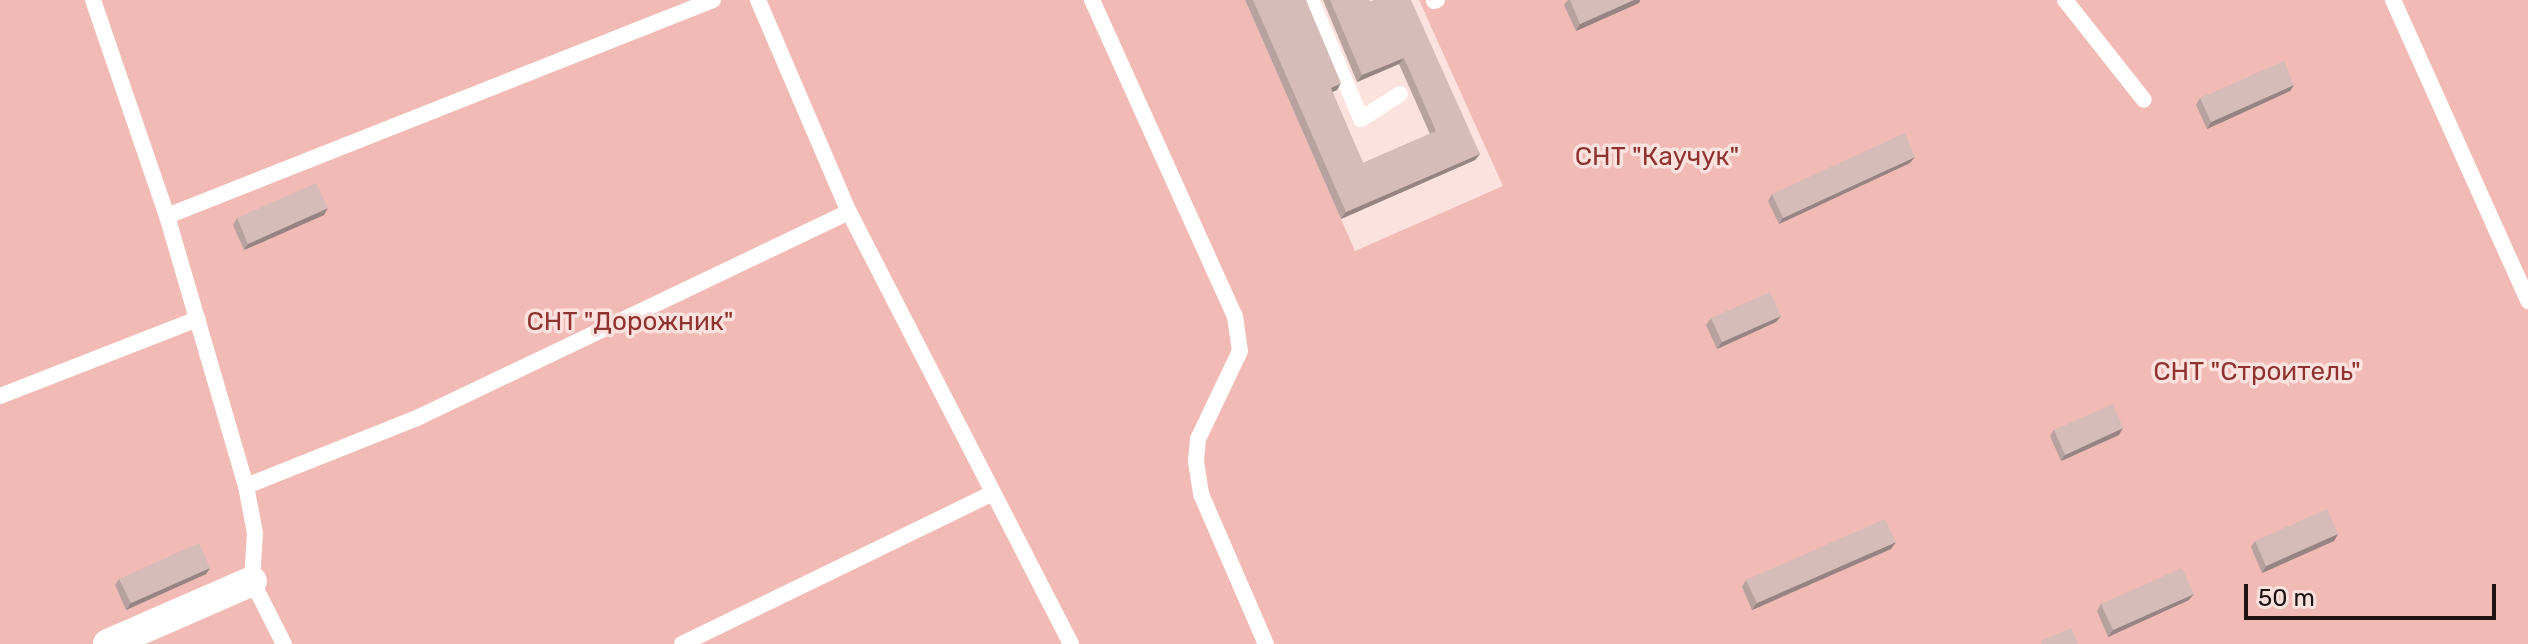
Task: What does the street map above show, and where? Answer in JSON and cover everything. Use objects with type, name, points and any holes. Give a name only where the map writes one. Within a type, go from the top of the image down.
[{"type":"street","points":[[108,644],[252,581]]},
{"type":"lane","points":[[167,216],[713,0]]},
{"type":"lane","points":[[758,0],[849,212],[989,495],[1071,644]]},
{"type":"lane","points":[[1092,0],[1235,316],[1240,351],[1198,439],[1196,462],[1201,494],[1266,644]]},
{"type":"lane","points":[[1311,0],[1361,119],[1400,94]]},
{"type":"lane","points":[[2065,0],[2144,100]]},
{"type":"lane","points":[[2393,0],[2528,301]]},
{"type":"lane","points":[[95,1],[167,216],[246,486],[252,581],[284,644]]},
{"type":"lane","points":[[246,486],[419,417],[849,212]]},
{"type":"lane","points":[[0,396],[197,319]]},
{"type":"lane","points":[[682,644],[989,495]]},
{"type":"green space","points":[[0,0],[1245,0],[1355,251],[1503,186],[1419,0],[2528,0],[2528,644],[0,644]]},
{"type":"building","points":[[1253,0],[1306,0],[1341,83],[1331,88],[1363,163],[1436,131],[1404,58],[1362,75],[1330,0],[1411,0],[1480,154],[1346,212]]},
{"type":"building","points":[[1570,0],[1634,0],[1580,24]]},
{"type":"building","points":[[2284,61],[2294,85],[2211,122],[2200,98]]},
{"type":"building","points":[[1905,133],[1915,157],[1783,218],[1772,194]]},
{"type":"building","points":[[316,183],[328,208],[248,244],[237,218]]},
{"type":"building","points":[[1770,292],[1781,316],[1722,342],[1711,318]]},
{"type":"building","points":[[2113,404],[2123,428],[2065,455],[2054,430]]},
{"type":"building","points":[[2327,509],[2338,534],[2266,566],[2255,541]]},
{"type":"building","points":[[1885,519],[1896,542],[1757,603],[1746,580]]},
{"type":"building","points":[[199,543],[210,568],[131,603],[119,579]]},
{"type":"building","points":[[2182,568],[2194,594],[2113,630],[2101,604]]},
{"type":"building","points":[[2071,628],[2078,644],[2042,644],[2041,641]]},
{"type":"park label","name":"СНТ \"Каучук\"","points":[[1657,157]]},
{"type":"park label","name":"СНТ \"Дорожник\"","points":[[630,322]]},
{"type":"park label","name":"СНТ \"Строитель\"","points":[[2257,372]]}]
